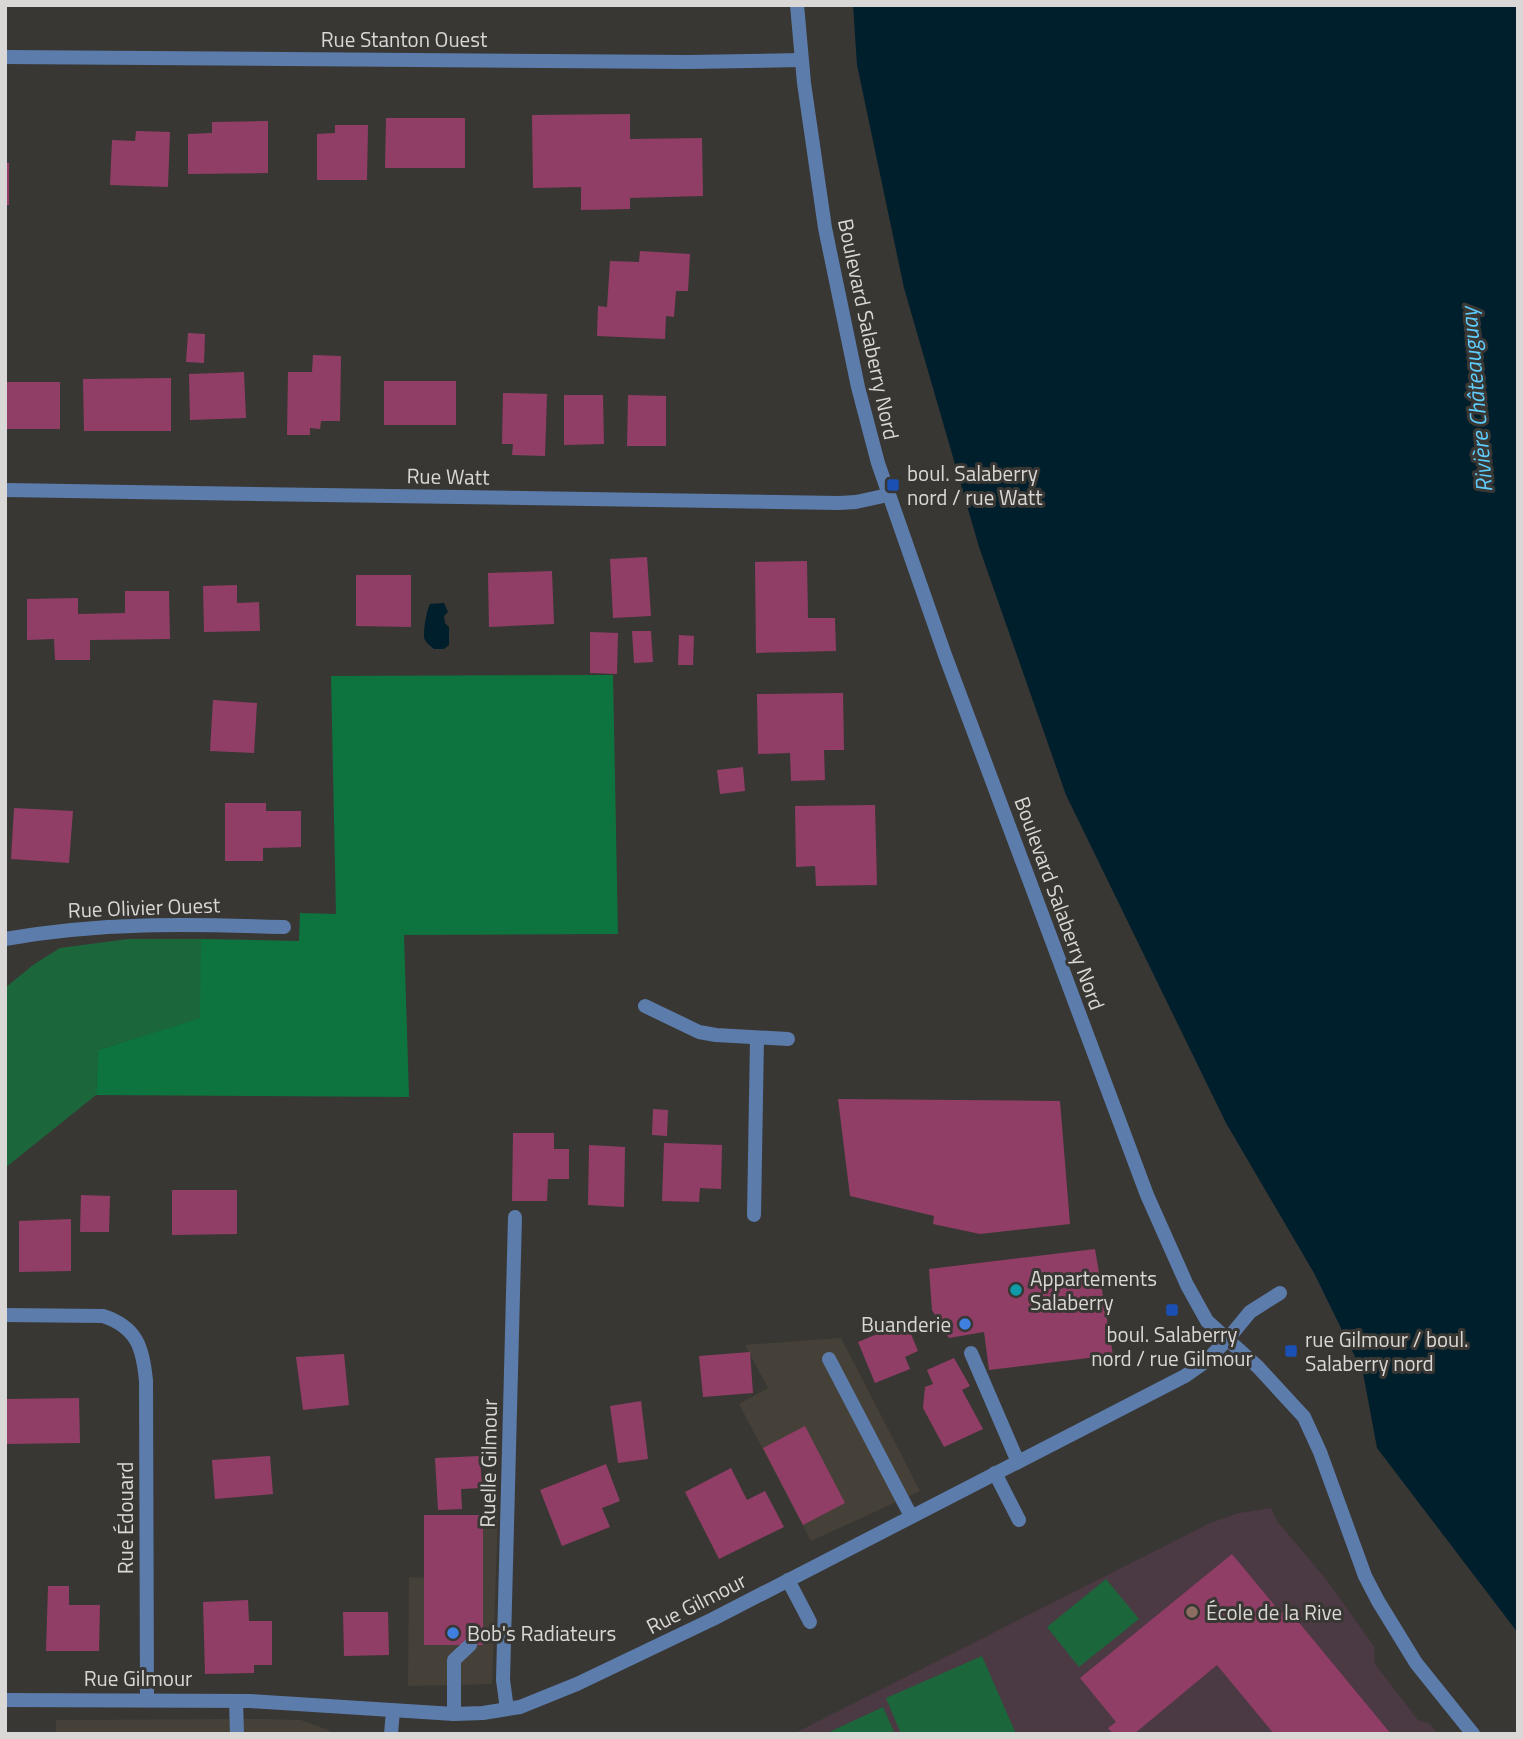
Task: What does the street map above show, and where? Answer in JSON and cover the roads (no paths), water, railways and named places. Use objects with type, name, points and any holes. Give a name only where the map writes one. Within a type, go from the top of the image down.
[{"type":"street","name":"Boulevard Salaberry Nord","points":[[797,5],[817,181],[838,301],[868,429],[888,495],[945,655],[1147,1195],[1198,1306],[1214,1329],[1258,1367],[1304,1417],[1329,1474],[1364,1576],[1416,1663],[1473,1734]]},
{"type":"street","name":"Rue Stanton Ouest","points":[[5,57],[676,62],[802,60]]},
{"type":"street","name":"Rue Watt","points":[[5,490],[839,503],[888,495]]},
{"type":"street","name":"Rue Olivier Ouest","points":[[5,939],[134,924],[284,927]]},
{"type":"street","points":[[645,1006],[699,1032],[788,1039]]},
{"type":"street","points":[[754,1215],[757,1038]]},
{"type":"street","name":"Ruelle Gilmour","points":[[507,1709],[503,1680],[515,1217]]},
{"type":"street","name":"Rue Gilmour","points":[[5,1700],[236,1701],[454,1714],[483,1713],[541,1700],[788,1580],[1185,1376],[1205,1362],[1250,1312],[1280,1293]]},
{"type":"street","name":"Rue Édouard","points":[[5,1315],[103,1316],[128,1328],[142,1351],[146,1381],[147,1699]]},
{"type":"street","points":[[971,1353],[1018,1462]]},
{"type":"street","points":[[829,1359],[911,1516]]},
{"type":"street","points":[[995,1473],[1019,1520]]},
{"type":"street","points":[[788,1580],[810,1622]]},
{"type":"street","points":[[454,1714],[454,1660],[470,1645]]},
{"type":"street","points":[[236,1701],[237,1734]]},
{"type":"street","points":[[391,1734],[393,1711]]},
{"type":"water","name":"Rivière Châteauguay","points":[[853,5],[1518,5],[1518,1633],[1377,1448],[1363,1373],[1314,1273],[1226,1123],[1066,795],[979,547],[904,288],[857,65]]},
{"type":"water","points":[[444,603],[448,612],[444,616],[449,627],[449,645],[444,649],[434,649],[424,637],[426,616],[430,604]]},
{"type":"place","name":"boul. Salaberry nord / rue Watt","points":[[893,485]]},
{"type":"place","name":"Appartements Salaberry","points":[[1016,1290]]},
{"type":"place","name":"boul. Salaberry nord / rue Gilmour","points":[[1172,1310]]},
{"type":"place","name":"Buanderie","points":[[965,1324]]},
{"type":"place","name":"rue Gilmour / boul. Salaberry nord","points":[[1291,1351]]},
{"type":"place","name":"École de la Rive","points":[[1192,1612]]},
{"type":"place","name":"Bob's Radiateurs","points":[[453,1633]]}]
